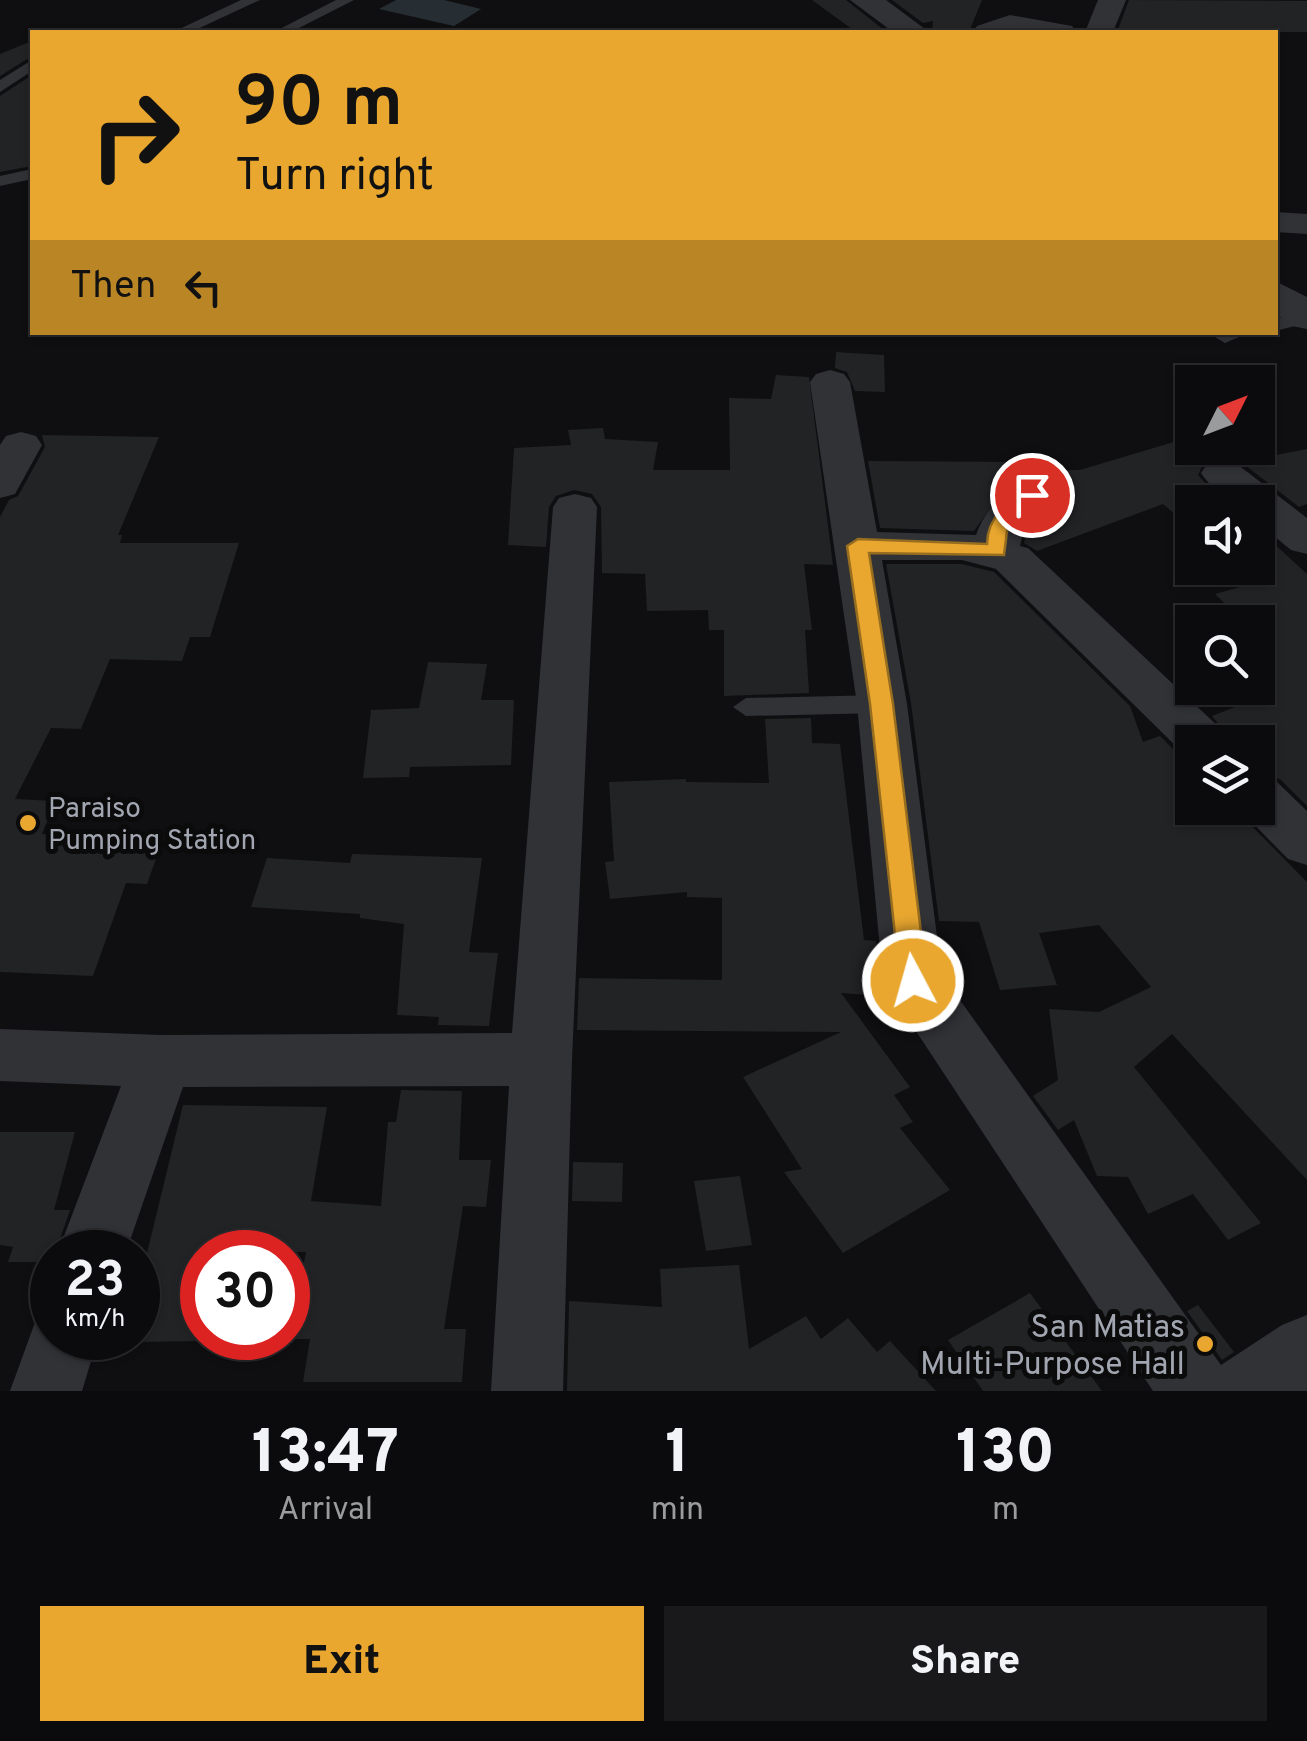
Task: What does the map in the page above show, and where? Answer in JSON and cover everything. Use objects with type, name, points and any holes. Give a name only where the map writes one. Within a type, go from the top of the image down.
[{"type":"street","points":[[865,0],[910,30]]},
{"type":"street","points":[[1100,30],[1112,0]]},
{"type":"street","points":[[993,30],[1010,24],[1049,30]]},
{"type":"street","points":[[1278,222],[1307,224]]},
{"type":"street","points":[[1278,296],[1307,317]]},
{"type":"street","points":[[830,382],[882,704],[913,981],[1196,1391]]},
{"type":"street","points":[[0,485],[21,444]]},
{"type":"street","points":[[1222,473],[1307,540]]},
{"type":"street","points":[[997,551],[997,531],[1006,515],[1032,495]]},
{"type":"street","points":[[527,1391],[541,1058],[574,507]]},
{"type":"street","points":[[858,546],[997,551],[1037,580],[1186,725]]},
{"type":"street","points":[[1275,813],[1307,844]]},
{"type":"street","points":[[0,1055],[161,1062],[541,1058]]},
{"type":"street","points":[[100,1230],[161,1062]]},
{"type":"street","points":[[1246,1391],[1307,1350]]},
{"type":"street","points":[[46,1391],[55,1360]]},
{"type":"lane","points":[[185,30],[254,0]]},
{"type":"lane","points":[[284,30],[346,0]]},
{"type":"lane","points":[[0,87],[30,65]]},
{"type":"lane","points":[[0,180],[30,174]]},
{"type":"lane","points":[[1278,323],[1307,317]]},
{"type":"lane","points":[[746,707],[882,704]]},
{"type":"shaded area","points":[[396,0],[444,0],[481,9],[454,26],[379,9]]},
{"type":"building","points":[[812,0],[846,0],[884,30],[853,30]]},
{"type":"building","points":[[892,0],[982,0],[970,30],[932,30],[933,21],[923,23]]},
{"type":"building","points":[[1129,0],[1307,1],[1307,32],[1118,30]]},
{"type":"building","points":[[30,42],[30,57],[0,76],[0,54]]},
{"type":"building","points":[[30,76],[30,166],[0,172],[0,96]]},
{"type":"building","points":[[836,352],[884,355],[885,392],[855,391],[847,372],[835,368]]},
{"type":"building","points":[[776,375],[809,377],[833,565],[804,564],[812,630],[805,630],[809,693],[724,696],[724,630],[709,630],[708,610],[647,611],[645,574],[602,573],[601,507],[592,494],[574,490],[556,496],[549,507],[546,547],[508,545],[514,448],[571,445],[568,430],[603,428],[605,439],[658,442],[653,470],[730,470],[729,398],[771,399]]},
{"type":"building","points":[[42,435],[159,437],[118,535],[122,535],[120,543],[239,543],[210,637],[190,637],[182,661],[110,659],[81,729],[51,728],[15,799],[55,801],[42,834],[163,839],[147,884],[126,883],[93,976],[0,972],[0,517],[9,500],[18,496],[45,447]]},
{"type":"building","points":[[1175,442],[1175,465],[1203,465],[1198,475],[1207,485],[1175,485],[1175,514],[1163,504],[1037,551],[1024,543],[1028,527],[1058,495],[1050,484],[1035,481],[1001,493],[974,531],[880,528],[868,461],[1029,462],[1032,470],[1080,470]]},
{"type":"building","points":[[1307,449],[1307,504],[1299,507],[1245,465],[1275,465],[1275,455]]},
{"type":"building","points":[[1275,545],[1307,574],[1307,806],[1275,778],[1275,725],[1219,725],[1212,716],[1240,705],[1275,705],[1275,605],[1226,605],[1215,594],[1247,585],[1275,585]]},
{"type":"building","points":[[886,564],[962,564],[994,572],[1130,706],[1143,742],[1160,736],[1175,751],[1175,825],[1251,825],[1307,882],[1307,1180],[1172,1034],[1134,1067],[1261,1223],[1228,1240],[1193,1194],[1148,1214],[1128,1177],[1097,1176],[1074,1120],[1058,1130],[1033,1096],[1058,1080],[1049,1009],[1099,1012],[1151,987],[1099,925],[1039,933],[1057,985],[1000,990],[979,922],[939,921],[911,703]]},
{"type":"building","points":[[428,662],[487,664],[481,700],[514,700],[511,765],[410,767],[409,777],[363,778],[371,710],[419,708]]},
{"type":"building","points":[[811,718],[812,743],[840,744],[864,940],[876,941],[880,996],[841,993],[910,1087],[894,1095],[913,1122],[900,1128],[950,1190],[843,1253],[784,1172],[802,1169],[743,1077],[841,1032],[577,1030],[579,978],[722,980],[722,898],[687,897],[687,892],[610,899],[605,862],[614,861],[609,782],[686,779],[769,783],[765,719]]},
{"type":"building","points":[[352,854],[482,858],[469,952],[498,953],[489,1026],[438,1025],[439,1017],[397,1015],[404,924],[360,918],[360,914],[251,907],[267,858],[350,863]]},
{"type":"building","points":[[401,1090],[462,1091],[459,1160],[491,1160],[486,1207],[463,1206],[444,1329],[466,1329],[462,1382],[303,1382],[307,1360],[310,1360],[310,1230],[180,1230],[180,1341],[160,1342],[160,1230],[153,1230],[183,1105],[327,1107],[311,1201],[381,1206],[388,1122],[396,1122]]},
{"type":"building","points":[[0,1132],[75,1132],[54,1210],[70,1210],[63,1230],[30,1230],[30,1262],[8,1262],[13,1247],[0,1245]]},
{"type":"building","points":[[573,1162],[623,1163],[622,1202],[572,1201]]},
{"type":"building","points":[[740,1176],[752,1245],[706,1251],[694,1181]]},
{"type":"building","points":[[739,1265],[749,1349],[806,1316],[821,1339],[848,1318],[877,1352],[890,1341],[936,1391],[567,1391],[569,1301],[662,1307],[660,1269]]},
{"type":"building","points":[[1030,1293],[1102,1391],[983,1391],[948,1340]]},
{"type":"building","points":[[1198,1305],[1234,1352],[1222,1360],[1187,1311]]},
{"type":"place","name":"Paraiso Pumping Station","points":[[28,823]]},
{"type":"place","name":"San Matias Multi-Purpose Hall","points":[[1205,1344]]},
{"type":"route","points":[[913,981],[882,704],[858,546],[962,546],[997,551],[997,531],[1006,515],[1032,495]]}]
